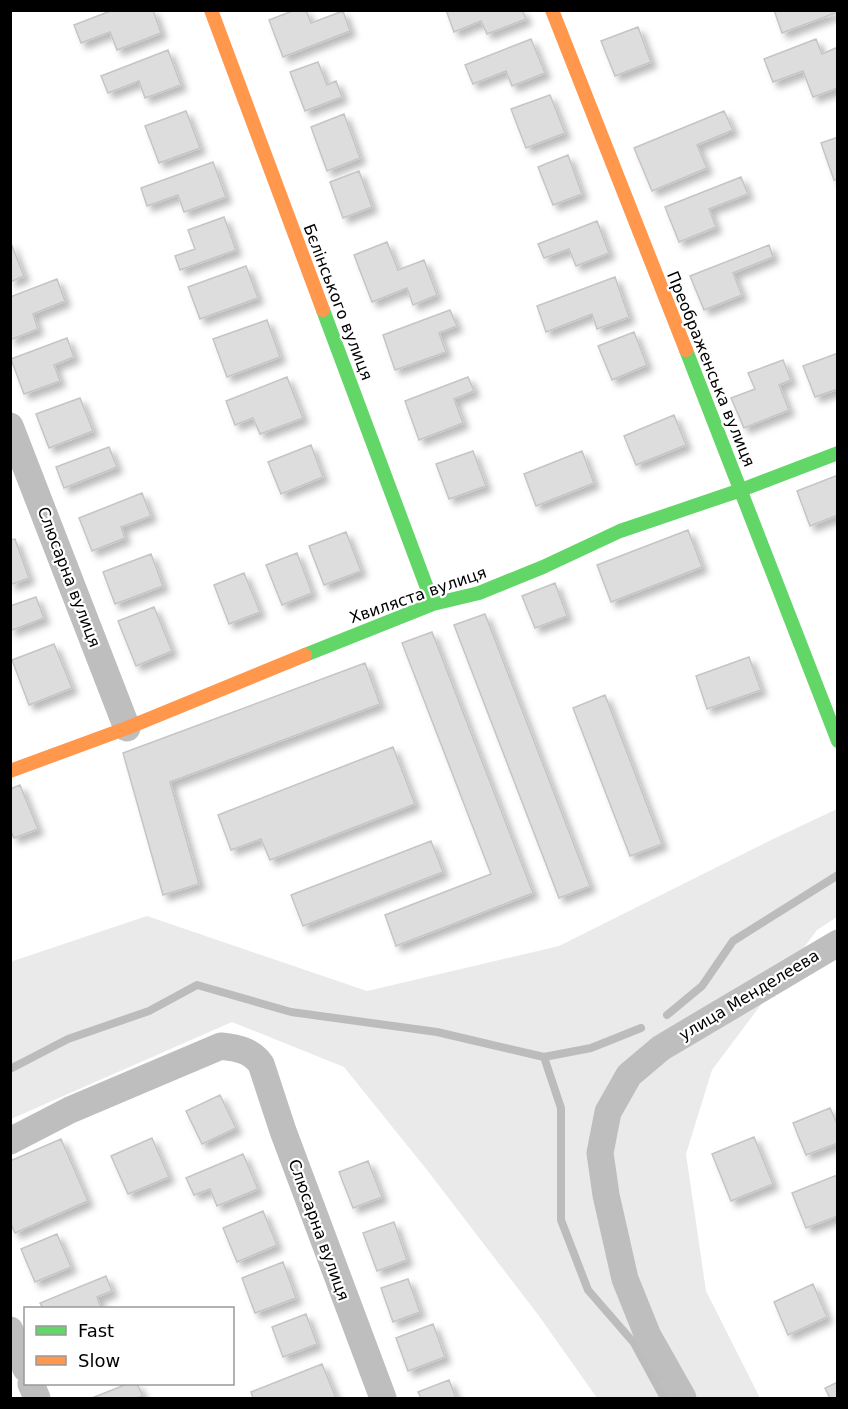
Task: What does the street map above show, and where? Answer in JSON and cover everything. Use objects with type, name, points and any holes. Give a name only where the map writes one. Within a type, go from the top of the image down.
[{"type":"street","name":"Бєлінського вулиця","points":[[211,10],[433,604]]},
{"type":"street","name":"Преображенська вулиця","points":[[552,10],[837,741]]},
{"type":"street","name":"Слюсарна вулиця","points":[[10,426],[127,728]]},
{"type":"street","name":"Хвиляста вулиця","points":[[10,771],[127,728],[433,604],[479,593],[543,567],[620,531],[741,490],[837,453]]},
{"type":"street","name":"улица Менделеева","points":[[684,1398],[648,1336],[624,1279],[606,1195],[600,1153],[608,1112],[629,1076],[661,1048],[837,943]]},
{"type":"street","name":"Слюсарна вулиця","points":[[10,1141],[70,1110],[221,1046],[242,1049],[258,1060],[382,1398]]},
{"type":"street","points":[[10,1329],[24,1364]]},
{"type":"shaded area","points":[[837,809],[837,917],[817,930],[712,1070],[686,1154],[706,1291],[760,1398],[597,1398],[539,1316],[427,1170],[344,1067],[232,1022],[11,1119],[10,962],[147,916],[367,991],[559,946]]},
{"type":"building","points":[[113,10],[153,10],[161,33],[117,50],[110,32],[81,43],[74,25]]},
{"type":"building","points":[[295,10],[306,10],[311,23],[343,11],[350,31],[283,57],[269,20]]},
{"type":"building","points":[[446,10],[522,10],[526,19],[487,34],[481,21],[454,32]]},
{"type":"building","points":[[774,10],[838,10],[838,12],[782,33]]},
{"type":"building","points":[[638,27],[651,62],[615,76],[601,41]]},
{"type":"building","points":[[531,39],[545,73],[512,86],[506,71],[473,84],[465,65]]},
{"type":"building","points":[[816,39],[822,54],[838,47],[838,88],[813,97],[803,71],[773,82],[764,59]]},
{"type":"building","points":[[168,50],[181,85],[145,98],[139,81],[108,93],[101,76]]},
{"type":"building","points":[[318,62],[327,85],[336,81],[342,97],[305,111],[290,72]]},
{"type":"building","points":[[550,95],[565,133],[526,148],[511,109]]},
{"type":"building","points":[[186,111],[200,148],[159,163],[145,126]]},
{"type":"building","points":[[724,111],[733,130],[697,145],[707,168],[652,191],[634,148]]},
{"type":"building","points":[[344,114],[360,158],[327,171],[311,127]]},
{"type":"building","points":[[838,137],[838,179],[834,180],[821,143]]},
{"type":"building","points":[[568,155],[582,194],[553,205],[538,167]]},
{"type":"building","points":[[213,162],[226,197],[184,212],[178,195],[147,206],[141,188]]},
{"type":"building","points":[[359,171],[372,207],[343,218],[330,182]]},
{"type":"building","points":[[741,177],[748,194],[709,209],[716,227],[679,242],[665,207]]},
{"type":"building","points":[[224,217],[236,250],[180,270],[175,256],[195,249],[188,230]]},
{"type":"building","points":[[597,221],[609,253],[576,266],[569,249],[544,258],[538,244]]},
{"type":"building","points":[[10,241],[24,276],[10,282]]},
{"type":"building","points":[[387,242],[398,270],[424,260],[437,295],[413,305],[407,288],[372,302],[354,255]]},
{"type":"building","points":[[769,245],[773,257],[733,273],[742,295],[704,310],[690,276]]},
{"type":"building","points":[[246,266],[258,298],[200,319],[188,287]]},
{"type":"building","points":[[615,277],[629,317],[597,329],[592,314],[546,332],[537,306]]},
{"type":"building","points":[[57,279],[65,301],[33,314],[38,329],[10,340],[10,297]]},
{"type":"building","points":[[450,310],[457,326],[439,333],[446,352],[395,370],[383,335]]},
{"type":"building","points":[[267,320],[280,357],[227,377],[213,339]]},
{"type":"building","points":[[634,332],[647,365],[612,380],[598,346]]},
{"type":"building","points":[[67,338],[74,357],[54,365],[60,381],[24,394],[11,359]]},
{"type":"building","points":[[838,353],[838,389],[815,397],[803,366]]},
{"type":"building","points":[[783,360],[791,380],[779,385],[789,410],[744,428],[731,398],[755,389],[748,373]]},
{"type":"building","points":[[287,377],[303,418],[260,434],[253,418],[235,425],[226,401]]},
{"type":"building","points":[[468,377],[474,391],[454,399],[463,423],[419,440],[405,401]]},
{"type":"building","points":[[80,398],[93,431],[49,448],[36,414]]},
{"type":"building","points":[[674,415],[686,445],[636,465],[624,436]]},
{"type":"building","points":[[311,445],[323,477],[281,494],[268,462]]},
{"type":"building","points":[[109,447],[117,467],[64,488],[56,467]]},
{"type":"building","points":[[473,451],[486,486],[449,499],[436,464]]},
{"type":"building","points":[[582,451],[594,483],[536,506],[524,474]]},
{"type":"building","points":[[838,475],[838,515],[810,526],[797,491]]},
{"type":"building","points":[[142,493],[151,516],[121,527],[125,538],[92,551],[79,518]]},
{"type":"building","points":[[688,530],[702,567],[611,602],[597,565]]},
{"type":"building","points":[[346,532],[361,571],[324,585],[309,546]]},
{"type":"building","points":[[15,539],[29,578],[10,585],[10,540]]},
{"type":"building","points":[[297,553],[312,593],[282,605],[266,565]]},
{"type":"building","points":[[151,554],[163,586],[115,604],[103,572]]},
{"type":"building","points":[[244,573],[260,612],[229,624],[214,585]]},
{"type":"building","points":[[555,583],[567,616],[535,628],[522,596]]},
{"type":"building","points":[[36,597],[44,618],[10,631],[10,606]]},
{"type":"building","points":[[154,607],[172,651],[136,666],[118,621]]},
{"type":"building","points":[[485,614],[590,886],[559,898],[454,625]]},
{"type":"building","points":[[432,632],[533,893],[396,946],[385,915],[491,874],[402,643]]},
{"type":"building","points":[[54,644],[72,688],[29,705],[12,660]]},
{"type":"building","points":[[749,657],[761,690],[707,709],[696,676]]},
{"type":"building","points":[[365,663],[380,704],[170,782],[199,884],[163,895],[123,753]]},
{"type":"building","points":[[605,695],[662,844],[630,856],[573,708]]},
{"type":"building","points":[[393,747],[415,804],[270,860],[261,839],[231,850],[218,815]]},
{"type":"building","points":[[20,785],[38,829],[14,838],[10,830],[10,789]]},
{"type":"building","points":[[431,841],[443,872],[303,926],[291,895]]},
{"type":"building","points":[[220,1095],[236,1128],[202,1144],[186,1111]]},
{"type":"building","points":[[830,1108],[838,1126],[838,1143],[806,1155],[793,1123]]},
{"type":"building","points":[[754,1137],[773,1184],[731,1201],[712,1154]]},
{"type":"building","points":[[152,1138],[169,1177],[128,1194],[111,1156]]},
{"type":"building","points":[[61,1139],[88,1201],[15,1233],[10,1222],[10,1161]]},
{"type":"building","points":[[243,1154],[258,1189],[217,1206],[210,1189],[194,1195],[186,1178]]},
{"type":"building","points":[[368,1161],[382,1197],[353,1208],[339,1172]]},
{"type":"building","points":[[837,1175],[838,1216],[806,1228],[792,1193]]},
{"type":"building","points":[[263,1211],[277,1245],[237,1262],[223,1228]]},
{"type":"building","points":[[394,1222],[407,1260],[377,1271],[363,1233]]},
{"type":"building","points":[[57,1234],[71,1267],[35,1282],[21,1249]]},
{"type":"building","points":[[283,1262],[296,1298],[255,1313],[242,1278]]},
{"type":"building","points":[[106,1276],[112,1291],[97,1297],[101,1307],[42,1307],[40,1303]]},
{"type":"building","points":[[408,1279],[420,1312],[393,1322],[381,1288]]},
{"type":"building","points":[[813,1284],[827,1317],[788,1335],[774,1302]]},
{"type":"building","points":[[306,1314],[317,1344],[283,1357],[272,1327]]},
{"type":"building","points":[[433,1324],[445,1357],[408,1371],[396,1338]]},
{"type":"building","points":[[322,1364],[336,1398],[253,1398],[251,1392]]},
{"type":"building","points":[[449,1380],[456,1398],[421,1398],[418,1392]]},
{"type":"building","points":[[838,1382],[838,1398],[830,1398],[825,1388]]},
{"type":"building","points":[[124,1385],[138,1385],[143,1396],[136,1398],[92,1398]]},
{"type":"waterway","points":[[667,1015],[702,986],[733,941],[838,875]]},
{"type":"waterway","points":[[10,1069],[68,1039],[149,1011],[197,985],[291,1012],[437,1032],[544,1057],[591,1048],[641,1028]]},
{"type":"waterway","points":[[544,1057],[561,1108],[561,1220],[588,1290],[634,1343],[664,1398]]},
{"type":"traffic: fast","points":[[323,310],[433,604]]},
{"type":"traffic: fast","points":[[686,350],[838,741]]},
{"type":"traffic: fast","points":[[305,655],[433,604],[479,593],[543,567],[620,531],[741,490],[838,453]]},
{"type":"traffic: slow","points":[[211,10],[323,310]]},
{"type":"traffic: slow","points":[[552,10],[686,350]]},
{"type":"traffic: slow","points":[[10,771],[127,728],[305,655]]}]
